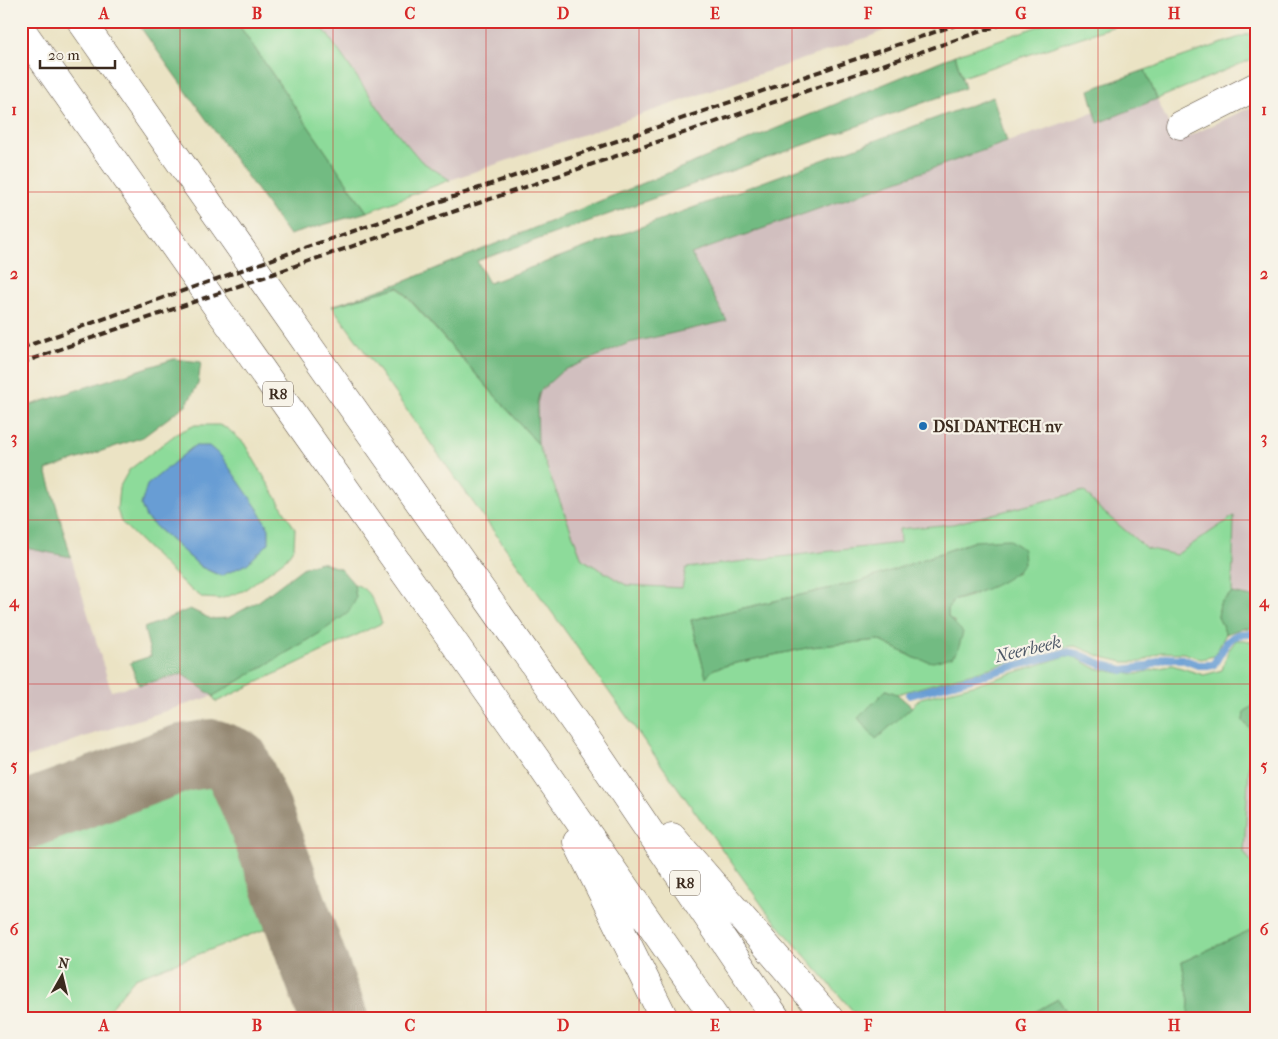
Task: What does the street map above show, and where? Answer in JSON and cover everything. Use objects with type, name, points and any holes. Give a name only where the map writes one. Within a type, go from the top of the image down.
[{"type":"main road","name":"R8","points":[[81,21],[310,349],[593,748],[776,1018]]},
{"type":"main road","name":"R8","points":[[21,29],[536,759],[715,1018]]},
{"type":"main road","points":[[1180,126],[1257,86]]},
{"type":"main road","points":[[593,748],[829,1018]]},
{"type":"main road","points":[[536,759],[664,1018]]},
{"type":"shaded area","points":[[318,21],[906,21],[871,36],[450,180],[421,161],[389,123]]},
{"type":"shaded area","points":[[1157,99],[1177,142],[1257,104],[1257,598],[1232,593],[1234,516],[1176,555],[1146,548],[1100,509],[1084,491],[953,524],[899,529],[900,543],[686,568],[682,588],[626,585],[582,560],[538,444],[537,403],[540,391],[562,371],[629,343],[726,321],[690,254],[1095,112],[1098,123]]},
{"type":"shaded area","points":[[21,547],[71,557],[111,691],[182,674],[213,696],[87,736],[21,760]]},
{"type":"shaded area","points":[[1251,730],[1257,732],[1257,871],[1244,852]]},
{"type":"green space","points":[[136,21],[236,21],[367,212],[289,235]]},
{"type":"green space","points":[[236,21],[318,21],[389,123],[421,161],[450,180],[367,212]]},
{"type":"green space","points":[[1053,21],[1130,21],[962,77],[955,55]]},
{"type":"green space","points":[[1257,31],[1257,57],[1157,99],[1145,70]]},
{"type":"green space","points":[[955,55],[965,88],[477,261],[489,283],[993,97],[1007,142],[691,254],[727,321],[629,343],[562,371],[540,391],[537,403],[538,444],[399,287],[332,306],[403,282]]},
{"type":"green space","points":[[1145,70],[1157,99],[1098,123],[1089,90]]},
{"type":"green space","points":[[398,287],[538,444],[582,559],[626,585],[682,588],[686,568],[900,543],[899,529],[953,524],[1084,491],[1100,509],[1146,548],[1176,555],[1234,516],[1232,593],[1220,603],[1218,617],[1226,634],[1214,656],[1201,659],[1184,653],[1161,652],[1141,662],[1124,662],[1102,657],[1076,646],[1052,648],[990,668],[897,694],[886,690],[876,739],[921,698],[985,682],[1066,656],[1075,657],[1095,668],[1119,673],[1137,674],[1172,665],[1204,675],[1222,670],[1228,651],[1236,640],[1257,643],[1257,703],[1244,712],[1243,721],[1251,730],[1244,852],[1257,871],[1257,927],[1182,962],[1189,1001],[1188,1018],[1071,1018],[1058,999],[1024,1018],[859,1018],[767,912],[332,306]],"holes":[[[975,541],[1018,572],[971,596],[952,601],[948,609],[948,617],[955,622],[917,659],[879,640],[811,647],[714,669],[706,677],[691,620],[862,581]]]},
{"type":"green space","points":[[174,359],[201,362],[198,384],[187,404],[143,437],[46,470],[71,557],[21,547],[21,408]]},
{"type":"green space","points":[[195,425],[219,425],[228,429],[244,443],[295,529],[294,547],[286,559],[243,591],[220,599],[203,598],[186,586],[121,522],[117,509],[119,488],[129,470],[176,434]],"holes":[[[146,518],[221,576],[201,567]]]},
{"type":"green space","points":[[1008,539],[1023,549],[1024,564],[1018,571],[1001,582],[952,601],[948,609],[948,617],[963,632],[958,650],[952,657],[933,662],[917,659],[879,640],[811,647],[714,669],[706,677],[691,620],[862,581],[975,541]]},
{"type":"green space","points":[[321,562],[341,569],[354,584],[356,599],[348,613],[320,633],[213,696],[182,674],[139,685],[130,663],[151,656],[144,628],[190,609],[211,619],[228,618],[259,601],[304,567]]},
{"type":"green space","points":[[354,584],[360,586],[369,594],[382,623],[216,702],[213,696],[320,633],[356,599]]},
{"type":"green space","points":[[1232,593],[1257,598],[1257,629],[1243,628],[1226,634],[1218,617],[1220,603]]},
{"type":"green space","points":[[886,690],[897,694],[912,707],[876,739],[858,718]]},
{"type":"green space","points":[[1257,703],[1257,732],[1251,730],[1243,721],[1244,712]]},
{"type":"green space","points":[[198,781],[214,784],[226,797],[273,925],[135,978],[102,1018],[21,1018],[21,840],[179,782]]},
{"type":"green space","points":[[1257,927],[1257,1018],[1188,1018],[1189,1001],[1182,962]]},
{"type":"green space","points":[[1058,999],[1071,1018],[1024,1018]]},
{"type":"water","points":[[194,446],[209,446],[222,457],[258,509],[269,529],[269,543],[247,564],[221,576],[201,567],[146,518],[141,505],[147,485]]},
{"type":"waterway","name":"Neerbeek","points":[[910,695],[1066,652],[1078,654],[1101,664],[1123,670],[1146,667],[1164,658],[1182,659],[1198,665],[1213,665],[1225,646],[1234,637],[1240,634],[1257,635]]},
{"type":"taxiway","points":[[21,817],[182,758],[212,753],[236,762],[259,814],[334,1018]]},
{"type":"railway","points":[[21,348],[304,248],[967,21]]},
{"type":"railway","points":[[21,363],[312,260],[1011,21]]},
{"type":"place","name":"DSI DANTECH nv","points":[[923,426]]}]
